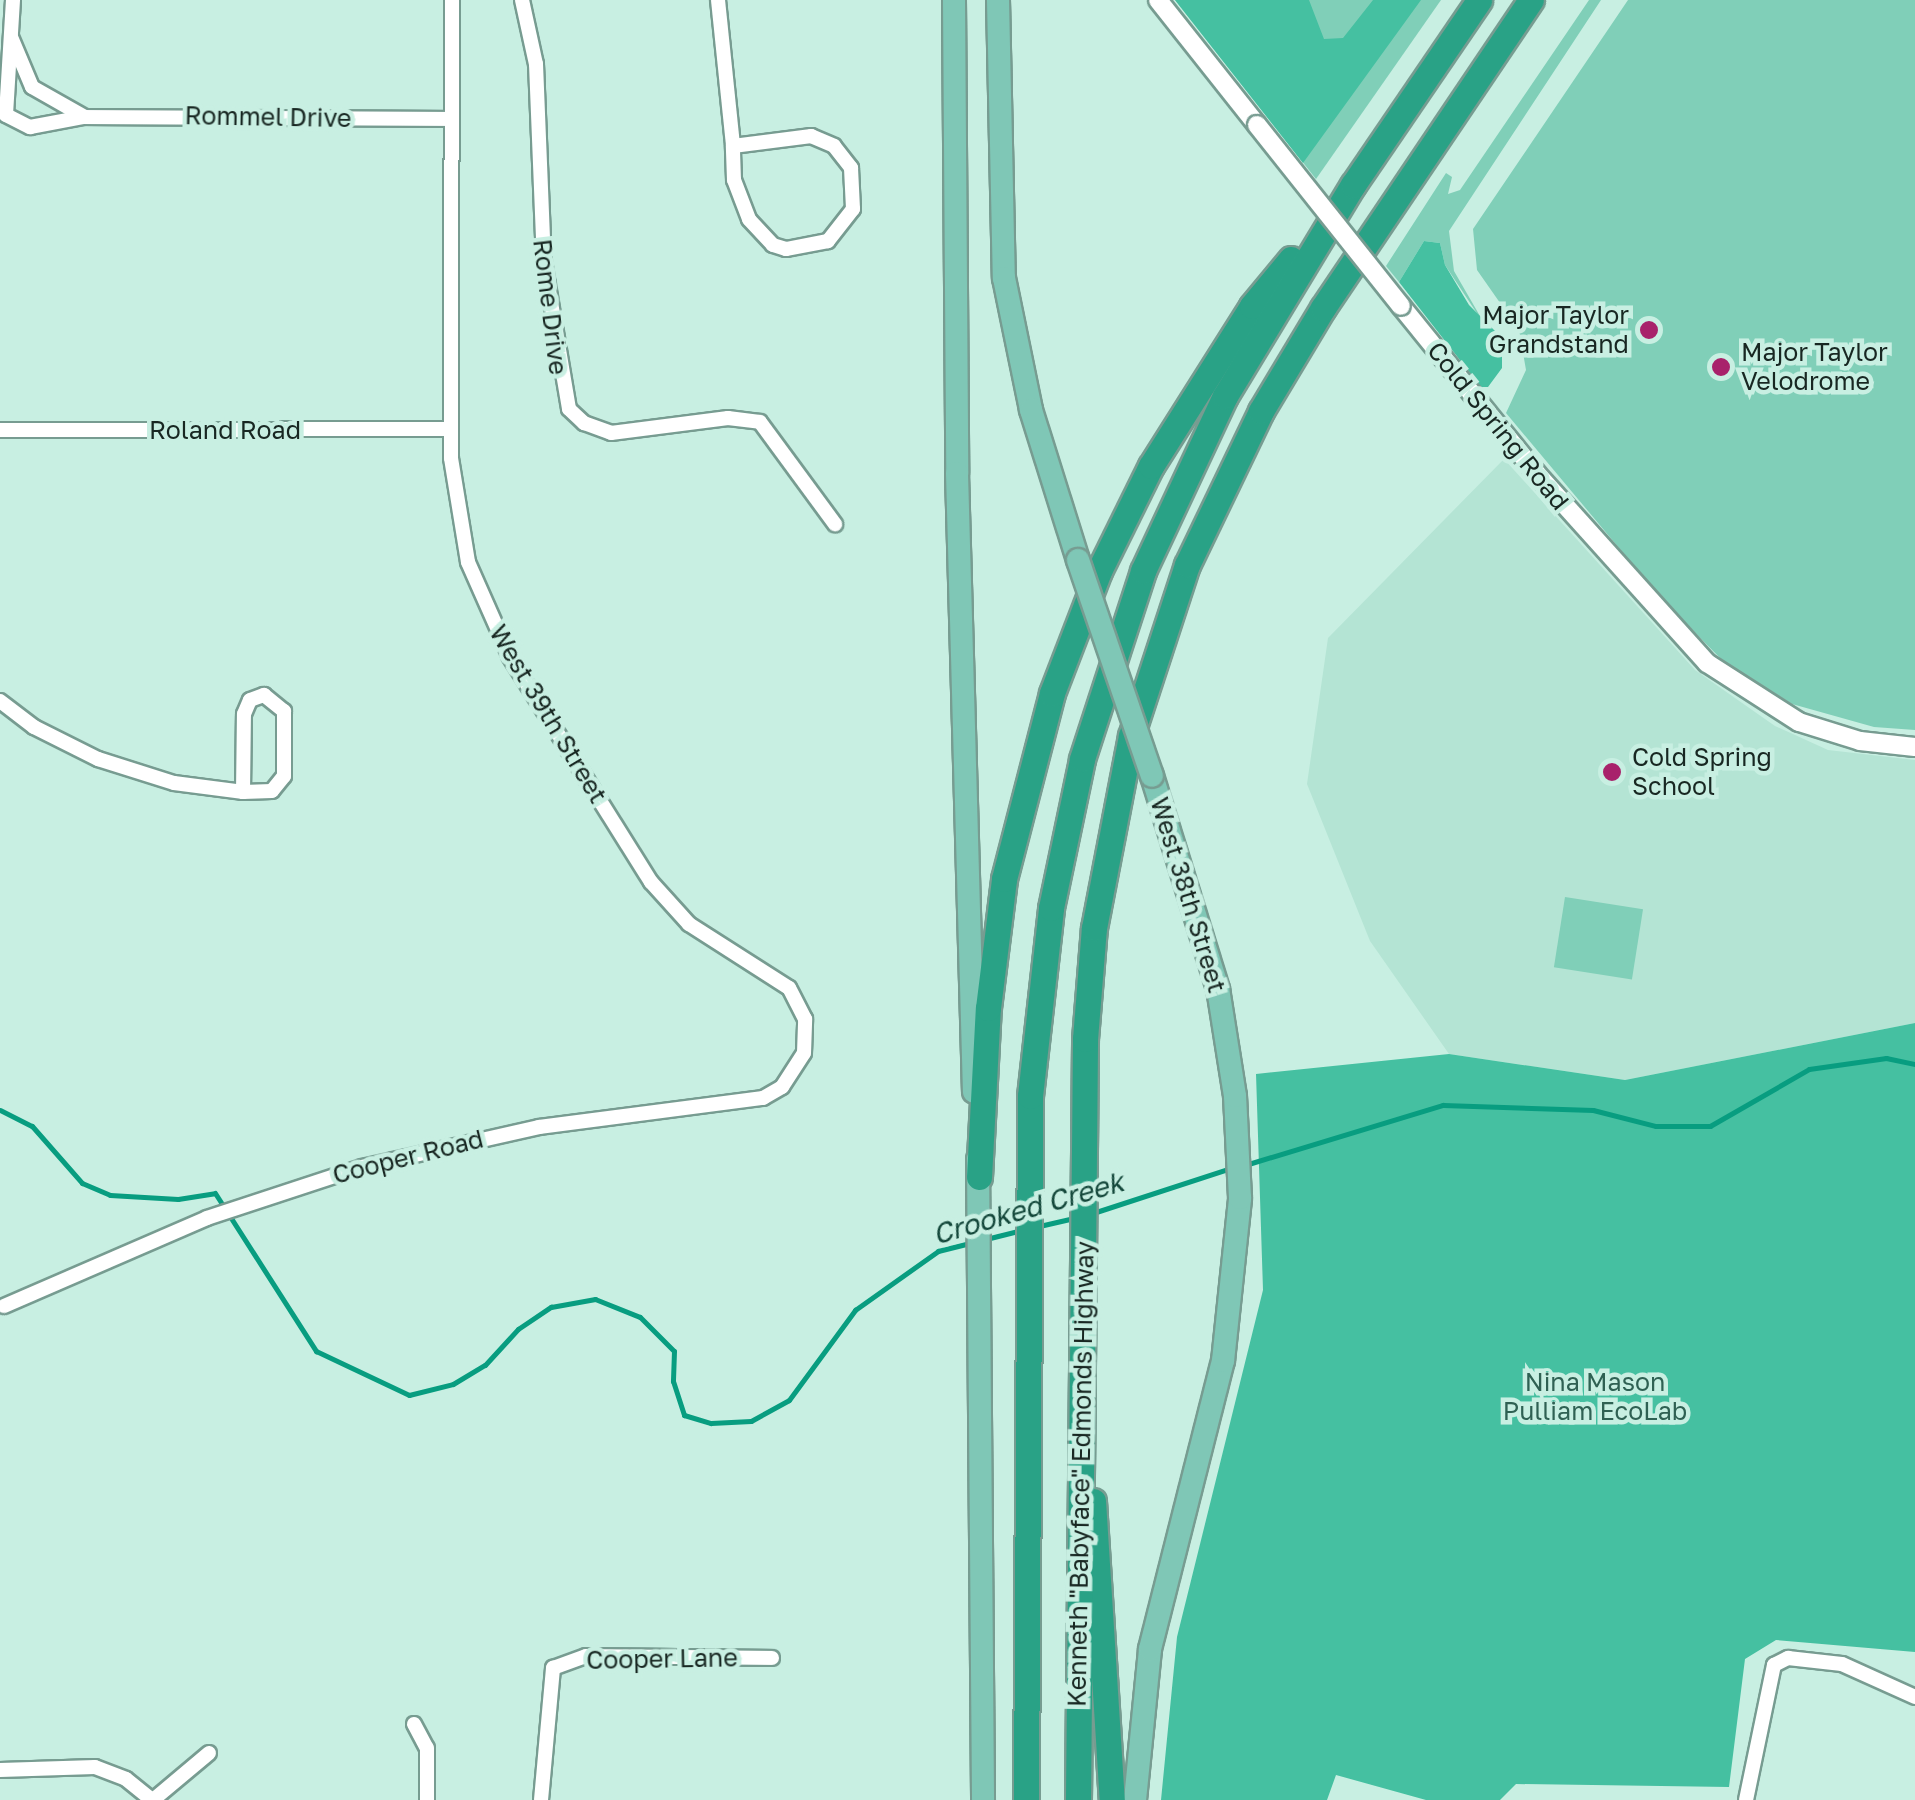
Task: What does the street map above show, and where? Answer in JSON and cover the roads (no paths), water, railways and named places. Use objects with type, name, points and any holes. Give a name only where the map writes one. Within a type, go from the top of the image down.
[{"type":"highway","name":"Kenneth \"Babyface\" Edmonds Highway","points":[[1026,1800],[1028,1160],[1050,908],[1114,652],[1199,446],[1353,185],[1480,0]]},
{"type":"highway","name":"Kenneth \"Babyface\" Edmonds Highway","points":[[1078,1800],[1087,1003],[1105,860],[1139,708],[1187,564],[1297,348],[1531,0]]},
{"type":"highway","points":[[978,1177],[989,996],[1004,879],[1029,767],[1070,640],[1119,526],[1186,405],[1252,306],[1353,185]]},
{"type":"highway","points":[[1083,1399],[1112,1800]]},
{"type":"main road","points":[[954,0],[966,930],[984,1309],[983,1800]]},
{"type":"main road","name":"West 38th Street","points":[[998,0],[1004,278],[1031,410],[1211,960],[1235,1096],[1239,1232],[1223,1361],[1150,1649],[1135,1800]]},
{"type":"street","points":[[11,38],[12,0]]},
{"type":"street","name":"West 39th Street","points":[[452,0],[451,429],[466,555],[510,658],[660,894],[694,928],[785,983],[801,1006],[806,1046]]},
{"type":"street","name":"Rome Drive","points":[[522,0],[536,64],[544,260],[560,389],[569,409],[584,424],[611,433],[728,418],[760,422],[835,524]]},
{"type":"street","points":[[718,0],[732,146],[740,200],[773,245],[814,247],[847,222],[855,181],[834,146],[810,136],[732,146]]},
{"type":"street","name":"Cold Spring Road","points":[[1158,0],[1556,497],[1708,663],[1756,700],[1806,724],[1860,742],[1915,747]]},
{"type":"street","name":"Rommel Drive","points":[[11,38],[26,78],[50,103],[84,117]]},
{"type":"street","name":"Rommel Drive","points":[[11,38],[6,115],[22,127],[84,117],[452,119]]},
{"type":"street","name":"Roland Road","points":[[0,430],[451,429]]},
{"type":"street","points":[[0,700],[52,738],[121,768],[244,792],[272,790],[284,776],[284,710],[268,695],[250,700],[244,714],[244,792]]},
{"type":"street","name":"Cooper Road","points":[[4,1306],[207,1218],[258,1200],[488,1137],[745,1103],[782,1087],[806,1046]]},
{"type":"street","name":"Cooper Lane","points":[[542,1800],[552,1668],[586,1656],[772,1658]]},
{"type":"street","points":[[1746,1800],[1774,1665],[1788,1658],[1842,1664],[1915,1698]]},
{"type":"street","points":[[414,1724],[428,1748],[427,1800]]},
{"type":"street","points":[[0,1770],[94,1767],[126,1779],[152,1800],[209,1754]]},
{"type":"waterway","name":"Crooked Creek","points":[[1245,1165],[1443,1105],[1593,1110],[1656,1126],[1710,1126],[1809,1069],[1886,1058],[1915,1064]]},
{"type":"waterway","name":"Crooked Creek","points":[[0,1110],[32,1126],[82,1183],[110,1195],[178,1199],[215,1193],[316,1351],[409,1395],[453,1384],[485,1365],[518,1329],[551,1307],[595,1299],[640,1317],[674,1351],[673,1381],[684,1415],[711,1423],[751,1421],[789,1400],[855,1310],[938,1251],[971,1243]]},
{"type":"waterway","name":"Crooked Creek","points":[[1093,1213],[1234,1167]]},
{"type":"waterway","name":"Crooked Creek","points":[[1035,1227],[1073,1218]]},
{"type":"waterway","name":"Crooked Creek","points":[[986,1239],[1019,1231]]},
{"type":"place","name":"Major Taylor Grandstand","points":[[1649,330]]},
{"type":"place","name":"Major Taylor Velodrome","points":[[1721,367]]},
{"type":"place","name":"Cold Spring School","points":[[1612,772]]},
{"type":"park label","name":"Nina Mason Pulliam EcoLab","points":[[1595,1398]]}]
